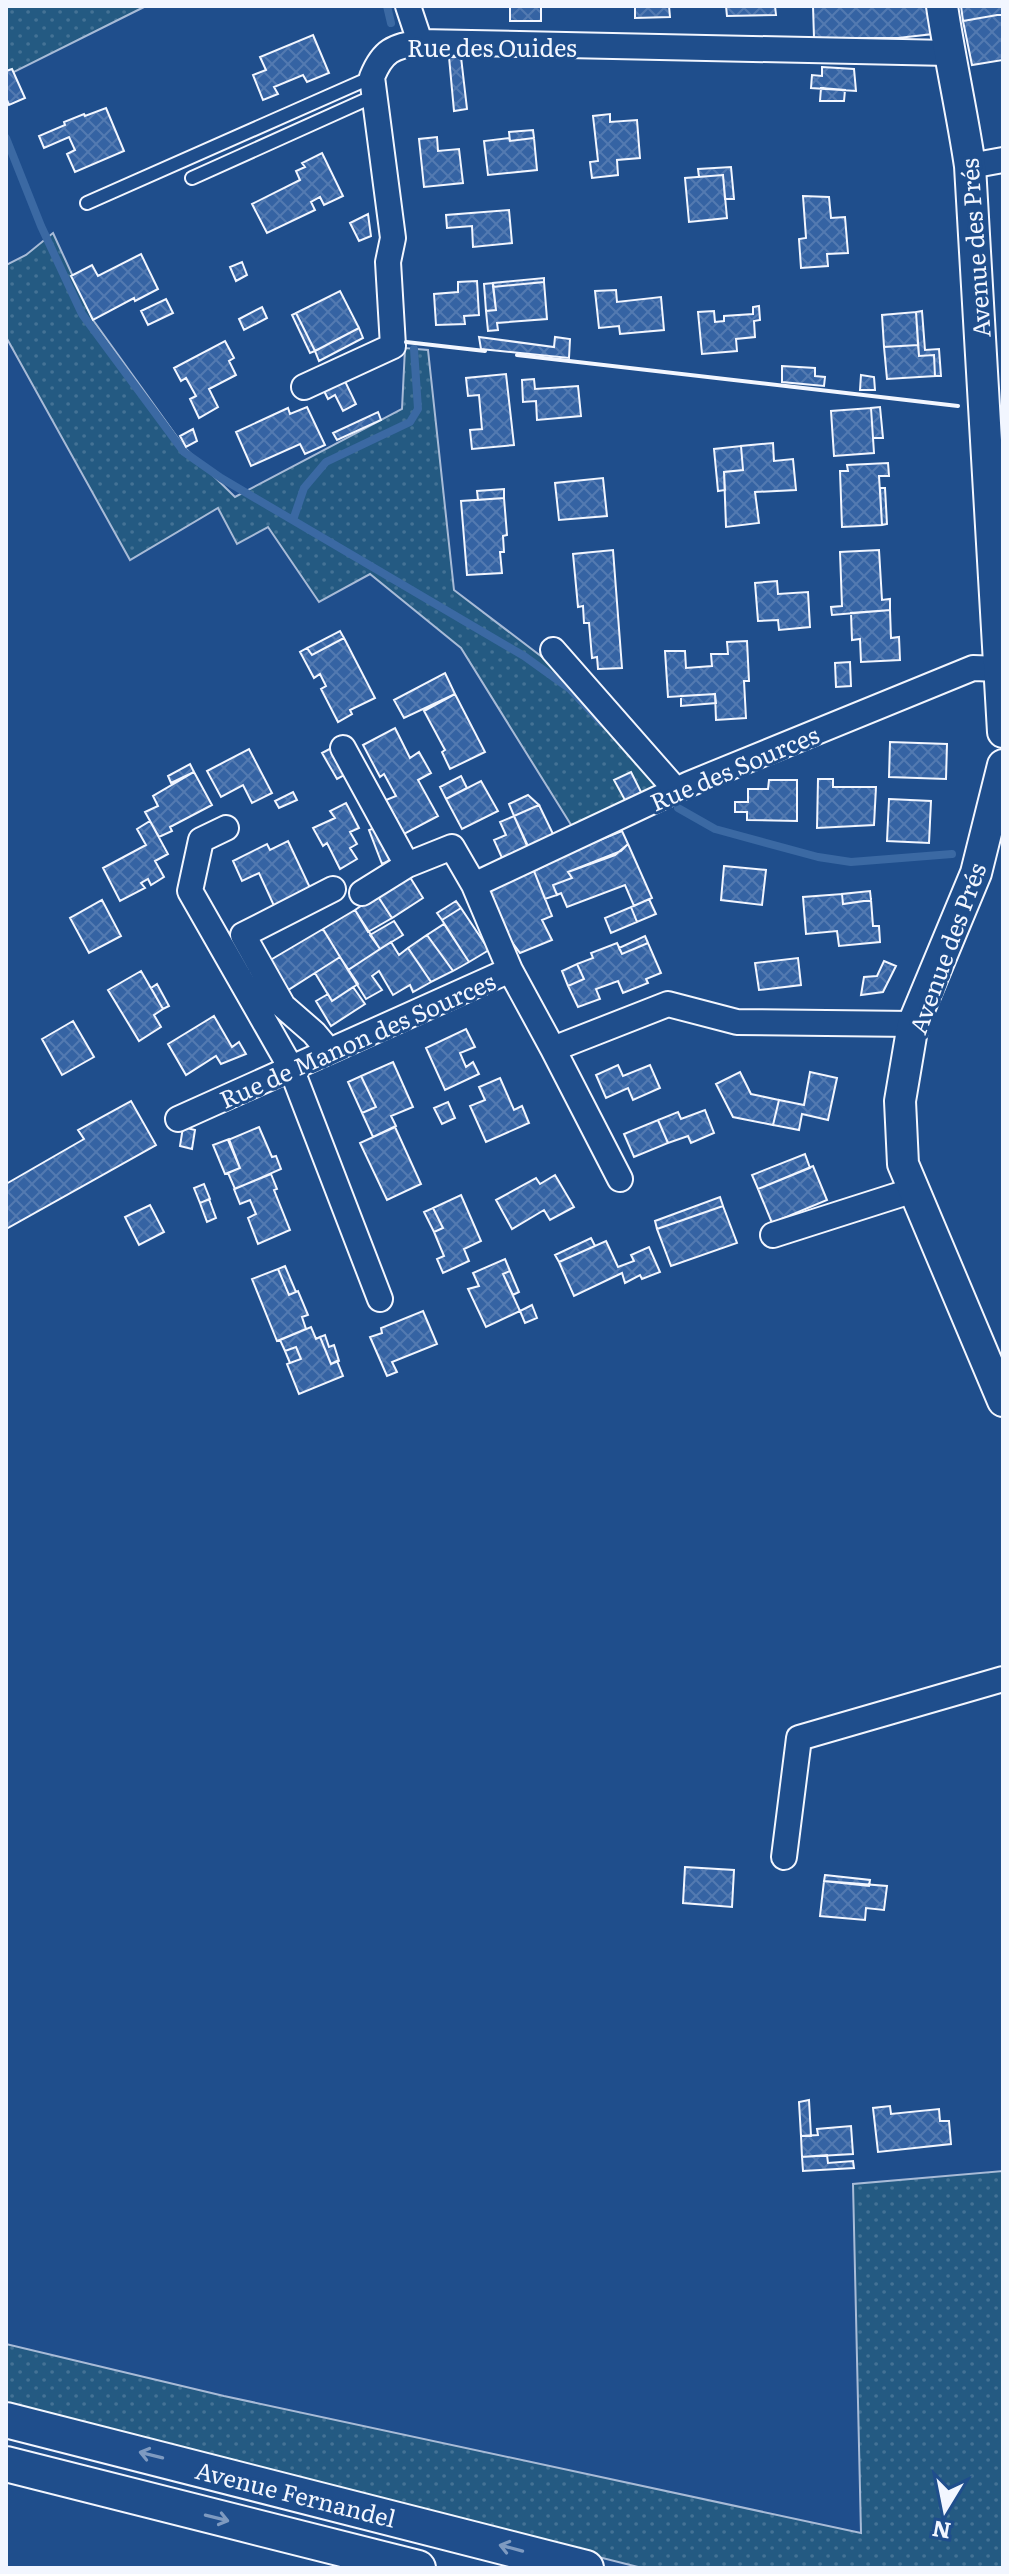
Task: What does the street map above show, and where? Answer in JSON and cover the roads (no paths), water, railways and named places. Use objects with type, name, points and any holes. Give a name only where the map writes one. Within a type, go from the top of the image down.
[{"type":"main road","name":"Avenue Fernandel","points":[[6,2420],[586,2568]]},
{"type":"main road","name":"Avenue Fernandel","points":[[6,2464],[409,2567]]},
{"type":"street","points":[[408,6],[420,42]]},
{"type":"street","name":"Avenue des Prés","points":[[942,6],[970,166],[1003,732]]},
{"type":"street","name":"Rue des Ouides","points":[[373,86],[379,60],[395,47],[420,42],[949,53]]},
{"type":"street","points":[[304,387],[393,346],[388,262],[393,238],[373,86]]},
{"type":"street","points":[[970,166],[1003,160]]},
{"type":"street","points":[[553,650],[676,790]]},
{"type":"street","name":"Rue des Sources","points":[[474,885],[676,790],[973,668],[1001,682]]},
{"type":"street","points":[[343,748],[407,865]]},
{"type":"street","name":"Avenue des Prés","points":[[1003,765],[976,873],[913,1024],[900,1101],[903,1164],[1003,1401]]},
{"type":"street","points":[[226,828],[201,840],[190,891],[291,1068],[380,1299]]},
{"type":"street","points":[[362,893],[407,865],[452,847],[474,885],[510,970]]},
{"type":"street","points":[[329,1051],[283,1006],[243,935],[333,889]]},
{"type":"street","name":"Rue de Manon des Sources","points":[[178,1119],[510,970],[620,1179]]},
{"type":"street","points":[[553,1049],[668,1004],[737,1022],[913,1024]]},
{"type":"street","points":[[773,1235],[914,1190]]},
{"type":"street","points":[[784,1857],[799,1738],[1003,1679]]},
{"type":"lane","points":[[192,178],[373,86]]},
{"type":"lane","points":[[87,203],[373,86]]},
{"type":"waterway","points":[[387,6],[391,23]]},
{"type":"waterway","points":[[6,138],[41,226],[82,314],[184,452],[221,478],[524,656],[570,689],[602,723]]},
{"type":"waterway","points":[[293,520],[304,488],[326,462],[410,422],[418,409],[414,349]]},
{"type":"waterway","points":[[678,808],[715,829],[818,857],[851,862],[952,854]]}]
